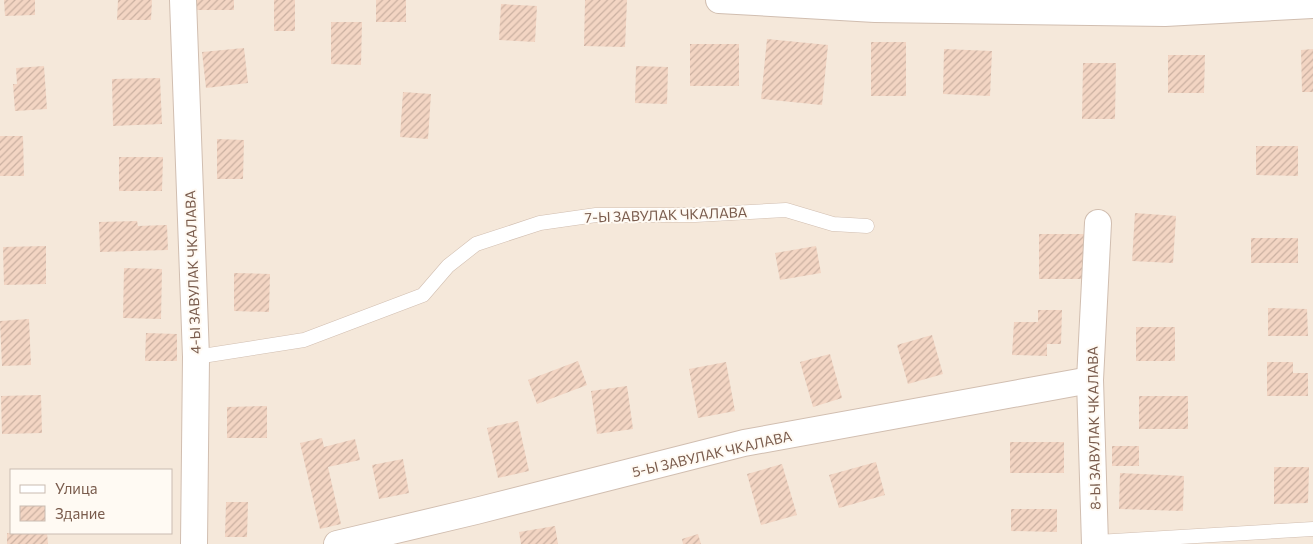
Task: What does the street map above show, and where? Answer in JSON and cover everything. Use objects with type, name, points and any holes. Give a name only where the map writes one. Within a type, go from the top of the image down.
[{"type":"street","name":"4-Ы ЗАВУЛАК ЧКАЛАВА","points":[[183,0],[196,357],[194,544]]},
{"type":"street","points":[[720,0],[875,8],[1165,13],[1313,5]]},
{"type":"street","name":"8-Ы ЗАВУЛАК ЧКАЛАВА","points":[[1096,543],[1090,380],[1098,224]]},
{"type":"street","name":"5-Ы ЗАВУЛАК ЧКАЛАВА","points":[[337,544],[744,444],[1090,380]]},
{"type":"lane","name":"7-Ы ЗАВУЛАК ЧКАЛАВА","points":[[196,357],[304,340],[423,295],[448,266],[476,244],[540,223],[596,215],[694,215],[786,210],[833,224],[867,226]]},
{"type":"lane","points":[[1096,543],[1313,529]]},
{"type":"shaded area","points":[[0,0],[1313,0],[1313,544],[0,544]]},
{"type":"building","points":[[4,0],[35,0],[35,15],[5,16]]},
{"type":"building","points":[[118,0],[152,0],[151,20],[117,20]]},
{"type":"building","points":[[197,0],[234,0],[234,10],[197,10]]},
{"type":"building","points":[[274,0],[295,0],[295,31],[274,31]]},
{"type":"building","points":[[376,0],[406,0],[406,22],[376,22]]},
{"type":"building","points":[[585,0],[627,0],[625,47],[584,46]]},
{"type":"building","points":[[501,4],[537,6],[535,42],[499,40]]},
{"type":"building","points":[[331,22],[362,22],[361,65],[331,64]]},
{"type":"building","points":[[767,39],[828,45],[822,105],[761,99]]},
{"type":"building","points":[[871,42],[906,42],[906,96],[871,96]]},
{"type":"building","points":[[690,44],[739,44],[739,86],[690,86]]},
{"type":"building","points":[[244,48],[248,83],[206,88],[202,52]]},
{"type":"building","points":[[944,49],[992,51],[990,96],[943,94]]},
{"type":"building","points":[[1313,49],[1313,92],[1302,92],[1301,50]]},
{"type":"building","points":[[1168,55],[1205,55],[1204,93],[1168,93]]},
{"type":"building","points":[[1083,63],[1116,63],[1115,119],[1082,119]]},
{"type":"building","points":[[44,66],[47,109],[15,111],[13,84],[17,84],[16,68]]},
{"type":"building","points":[[636,66],[668,67],[667,104],[635,103]]},
{"type":"building","points":[[160,78],[162,124],[113,126],[112,79]]},
{"type":"building","points":[[403,92],[431,94],[428,139],[400,137]]},
{"type":"building","points":[[0,136],[23,136],[24,176],[0,176]]},
{"type":"building","points":[[217,139],[244,140],[243,179],[217,179]]},
{"type":"building","points":[[1256,146],[1298,146],[1298,176],[1256,175]]},
{"type":"building","points":[[119,157],[163,157],[162,191],[119,191]]},
{"type":"building","points":[[1135,213],[1176,216],[1173,263],[1132,261]]},
{"type":"building","points":[[137,221],[138,226],[167,225],[168,250],[100,252],[99,222]]},
{"type":"building","points":[[1039,234],[1084,234],[1084,279],[1039,279]]},
{"type":"building","points":[[1251,238],[1298,238],[1298,263],[1251,263]]},
{"type":"building","points":[[46,246],[46,284],[4,285],[3,247]]},
{"type":"building","points":[[816,246],[821,273],[780,280],[775,253]]},
{"type":"building","points":[[124,268],[162,269],[161,319],[123,318]]},
{"type":"building","points":[[234,273],[270,274],[269,312],[234,311]]},
{"type":"building","points":[[1268,308],[1307,309],[1308,336],[1268,336]]},
{"type":"building","points":[[1038,310],[1062,310],[1061,344],[1047,344],[1047,356],[1012,355],[1014,322],[1038,322]]},
{"type":"building","points":[[29,319],[31,365],[2,366],[0,321]]},
{"type":"building","points":[[1136,327],[1175,327],[1175,361],[1136,361]]},
{"type":"building","points":[[146,333],[177,334],[177,361],[145,361]]},
{"type":"building","points":[[932,335],[943,374],[908,384],[897,345]]},
{"type":"building","points":[[830,354],[842,398],[813,407],[800,362]]},
{"type":"building","points":[[578,361],[587,385],[537,404],[528,380]]},
{"type":"building","points":[[726,362],[735,411],[698,418],[689,369]]},
{"type":"building","points":[[1267,362],[1293,362],[1293,373],[1308,373],[1308,396],[1267,396]]},
{"type":"building","points":[[627,386],[633,429],[597,434],[591,391]]},
{"type":"building","points":[[41,395],[42,433],[2,434],[1,396]]},
{"type":"building","points":[[1139,396],[1188,396],[1188,429],[1139,429]]},
{"type":"building","points":[[267,406],[267,438],[227,438],[227,407]]},
{"type":"building","points":[[518,421],[529,471],[498,478],[487,428]]},
{"type":"building","points":[[322,438],[324,447],[355,439],[360,460],[328,467],[341,524],[320,529],[300,443]]},
{"type":"building","points":[[1010,442],[1064,442],[1064,473],[1010,473]]},
{"type":"building","points":[[1112,446],[1139,446],[1139,466],[1112,466]]},
{"type":"building","points":[[403,459],[409,493],[379,499],[372,465]]},
{"type":"building","points":[[876,462],[885,495],[839,508],[829,475]]},
{"type":"building","points":[[782,464],[797,515],[761,525],[747,474]]},
{"type":"building","points":[[1274,467],[1309,467],[1308,503],[1274,504]]},
{"type":"building","points":[[1120,473],[1184,476],[1183,511],[1119,509]]},
{"type":"building","points":[[226,502],[248,502],[247,537],[225,537]]},
{"type":"building","points":[[1011,509],[1057,509],[1057,532],[1011,531]]},
{"type":"building","points":[[555,526],[558,544],[521,544],[519,532]]},
{"type":"building","points":[[7,533],[47,534],[48,544],[7,544]]},
{"type":"building","points":[[698,534],[701,544],[683,544],[682,539]]}]
